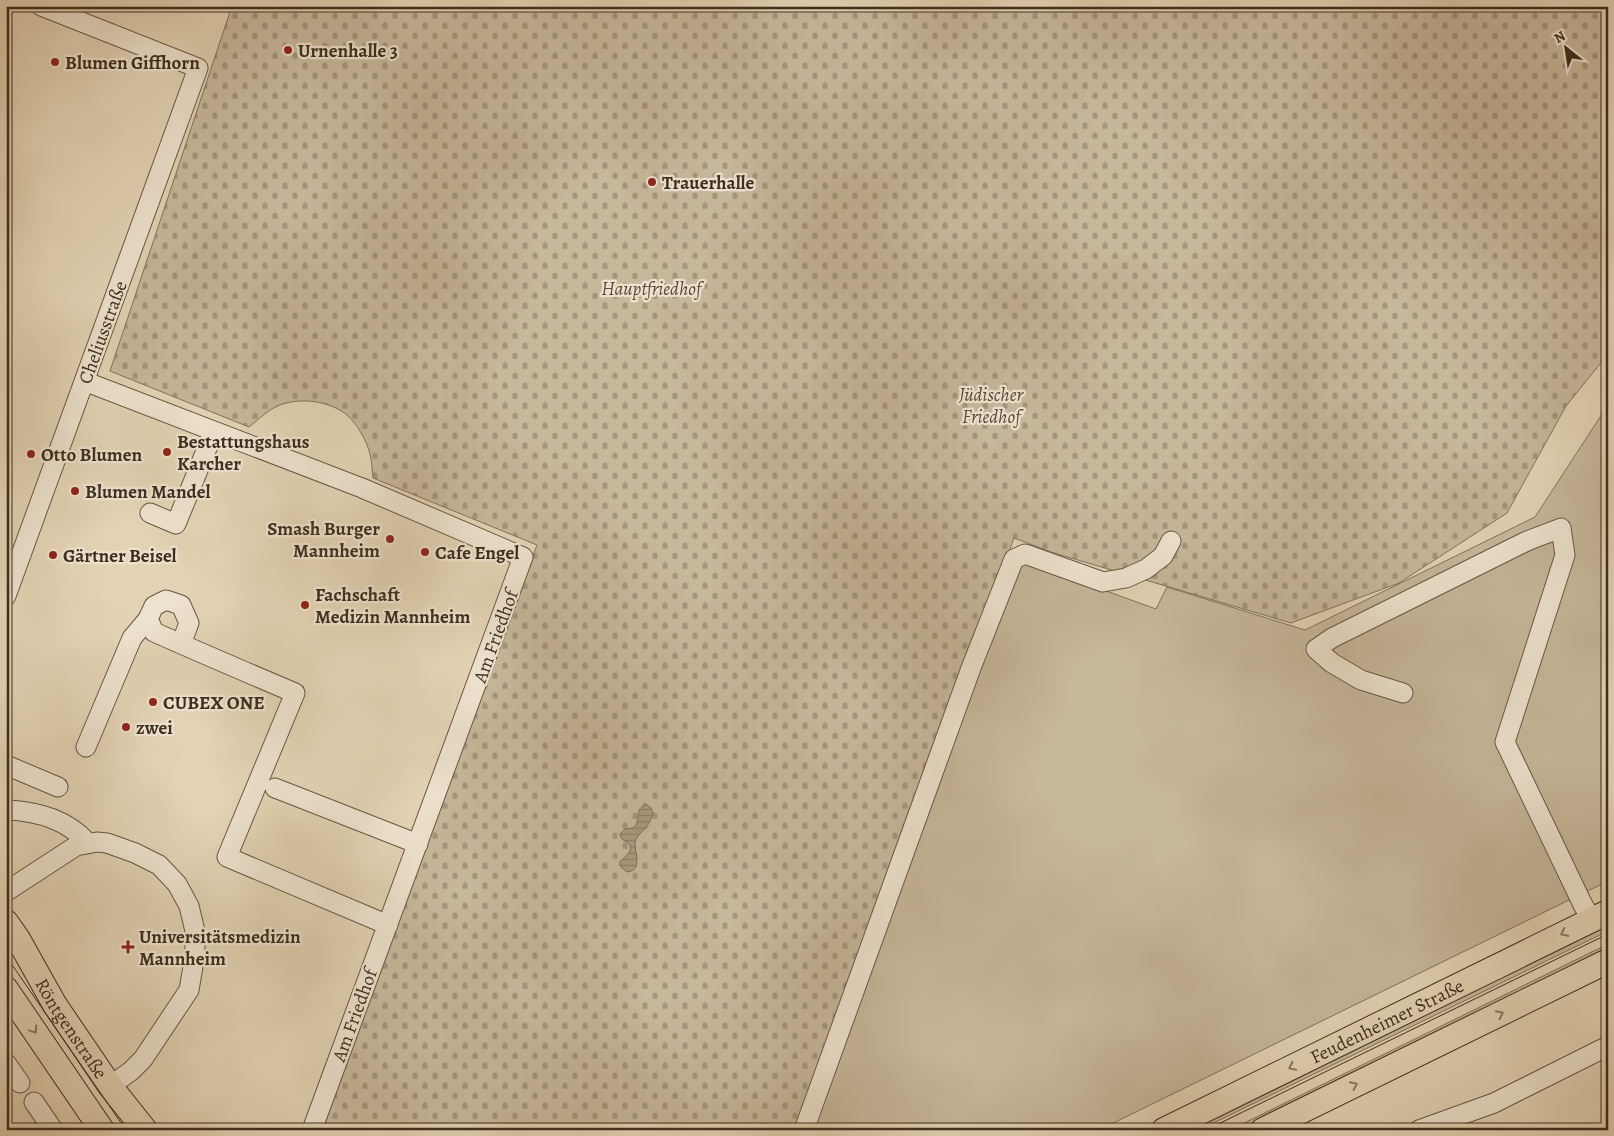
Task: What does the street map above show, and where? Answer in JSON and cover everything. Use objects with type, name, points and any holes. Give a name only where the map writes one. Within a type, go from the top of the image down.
[{"type":"main road","name":"Feudenheimer Straße","points":[[1164,1130],[1600,916]]},
{"type":"main road","name":"Röntgenstraße","points":[[6,922],[18,939],[55,1005],[110,1086],[145,1130]]},
{"type":"main road","points":[[1263,1130],[1608,961]]},
{"type":"main road","name":"Röntgenstraße","points":[[6,989],[102,1130]]},
{"type":"street","name":"Cheliusstraße","points":[[6,596],[198,68],[41,6]]},
{"type":"street","name":"Am Friedhof","points":[[84,382],[362,488],[523,557],[312,1130]]},
{"type":"street","points":[[150,513],[176,524],[214,431]]},
{"type":"street","points":[[1403,693],[1361,680],[1332,663],[1316,649],[1332,638],[1527,541],[1561,528],[1565,555],[1505,742],[1583,904],[1600,916]]},
{"type":"street","points":[[804,1130],[972,668],[1014,559],[1025,554],[1103,582],[1126,578],[1146,569],[1163,556],[1171,541]]},
{"type":"street","points":[[86,746],[132,638],[148,619],[154,606],[166,600],[181,605],[189,623],[181,644]]},
{"type":"street","points":[[148,619],[154,632],[295,693],[227,857],[388,925]]},
{"type":"street","points":[[6,765],[58,787]]},
{"type":"street","points":[[275,788],[418,844]]},
{"type":"street","points":[[6,812],[9,810],[44,814],[78,832],[88,843]]},
{"type":"street","points":[[9,883],[76,846],[88,843],[107,843],[135,853],[159,865],[176,884],[189,906],[195,931],[195,955],[189,990],[143,1059],[131,1071],[110,1086]]},
{"type":"street","points":[[1419,1130],[1496,1102],[1608,1046]]},
{"type":"street","points":[[6,1063],[20,1082]]},
{"type":"street","points":[[34,1102],[54,1130]]},
{"type":"green space","name":"Hauptfriedhof","points":[[232,6],[1608,6],[1608,354],[1566,406],[1507,513],[1399,583],[1291,623],[1054,553],[1014,538],[797,1130],[321,1130],[537,545],[373,478],[370,454],[361,433],[347,415],[332,406],[306,401],[280,405],[264,414],[249,427],[110,371]]},
{"type":"green space","points":[[1608,408],[1608,881],[1099,1130],[811,1130],[1016,569],[1029,563],[1156,609],[1167,587],[1305,630],[1535,517],[1604,411]]},
{"type":"green space","points":[[1608,923],[1608,931],[1199,1130],[1184,1130]]},
{"type":"green space","points":[[1608,944],[1608,950],[1241,1130],[1230,1130]]},
{"type":"shaded area","points":[[647,805],[653,813],[648,824],[636,839],[637,864],[632,871],[627,872],[620,866],[620,862],[631,848],[621,838],[620,834],[625,829],[633,828],[636,825],[639,810]]},
{"type":"tram line","points":[[1206,1130],[1608,934]]},
{"type":"tram line","points":[[6,956],[126,1130]]},
{"type":"place","name":"Urnenhalle 3","points":[[288,50]]},
{"type":"place","name":"Blumen Giffhorn","points":[[55,62]]},
{"type":"place","name":"Trauerhalle","points":[[652,182]]},
{"type":"place","name":"Bestattungshaus Karcher","points":[[167,452]]},
{"type":"place","name":"Otto Blumen","points":[[31,454]]},
{"type":"place","name":"Blumen Mandel","points":[[75,491]]},
{"type":"place","name":"Smash Burger Mannheim","points":[[390,539]]},
{"type":"place","name":"Cafe Engel","points":[[425,552]]},
{"type":"place","name":"Gärtner Beisel","points":[[53,555]]},
{"type":"place","name":"Fachschaft Medizin Mannheim","points":[[305,605]]},
{"type":"place","name":"CUBEX ONE","points":[[153,702]]},
{"type":"place","name":"zwei","points":[[126,727]]},
{"type":"place","name":"Universitätsmedizin Mannheim","points":[[128,947]]},
{"type":"park label","name":"Jüdischer Friedhof","points":[[991,405]]}]
